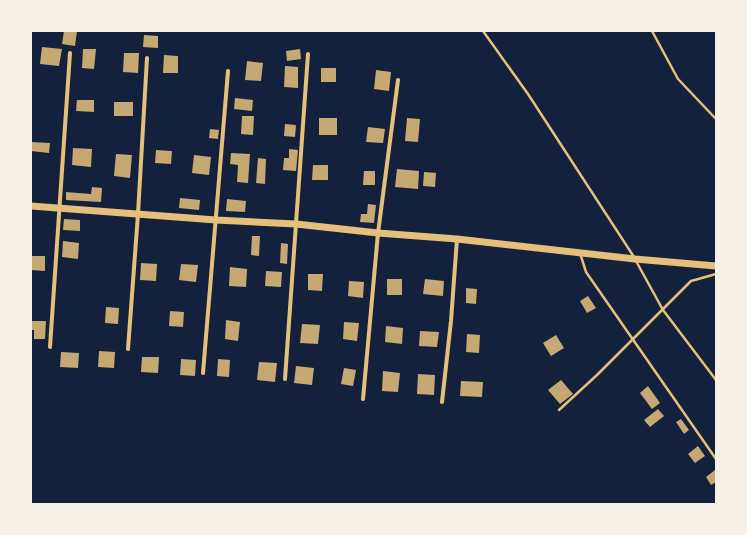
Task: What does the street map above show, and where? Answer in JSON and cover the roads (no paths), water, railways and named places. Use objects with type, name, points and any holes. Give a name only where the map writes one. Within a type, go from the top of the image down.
[{"type":"street","points":[[50,348],[70,53]]},
{"type":"street","points":[[285,379],[308,54]]},
{"type":"street","points":[[128,349],[147,58]]},
{"type":"street","points":[[203,372],[228,71]]},
{"type":"street","points":[[363,399],[378,233],[398,80]]},
{"type":"street","points":[[31,206],[216,220],[296,224],[716,266]]},
{"type":"street","points":[[442,402],[451,321],[457,239]]},
{"type":"lane","points":[[483,31],[528,94],[635,259],[663,310],[716,380]]},
{"type":"lane","points":[[652,31],[678,79],[716,119]]},
{"type":"lane","points":[[580,253],[586,272],[716,459]]},
{"type":"lane","points":[[559,410],[633,340],[691,281],[716,274]]}]
